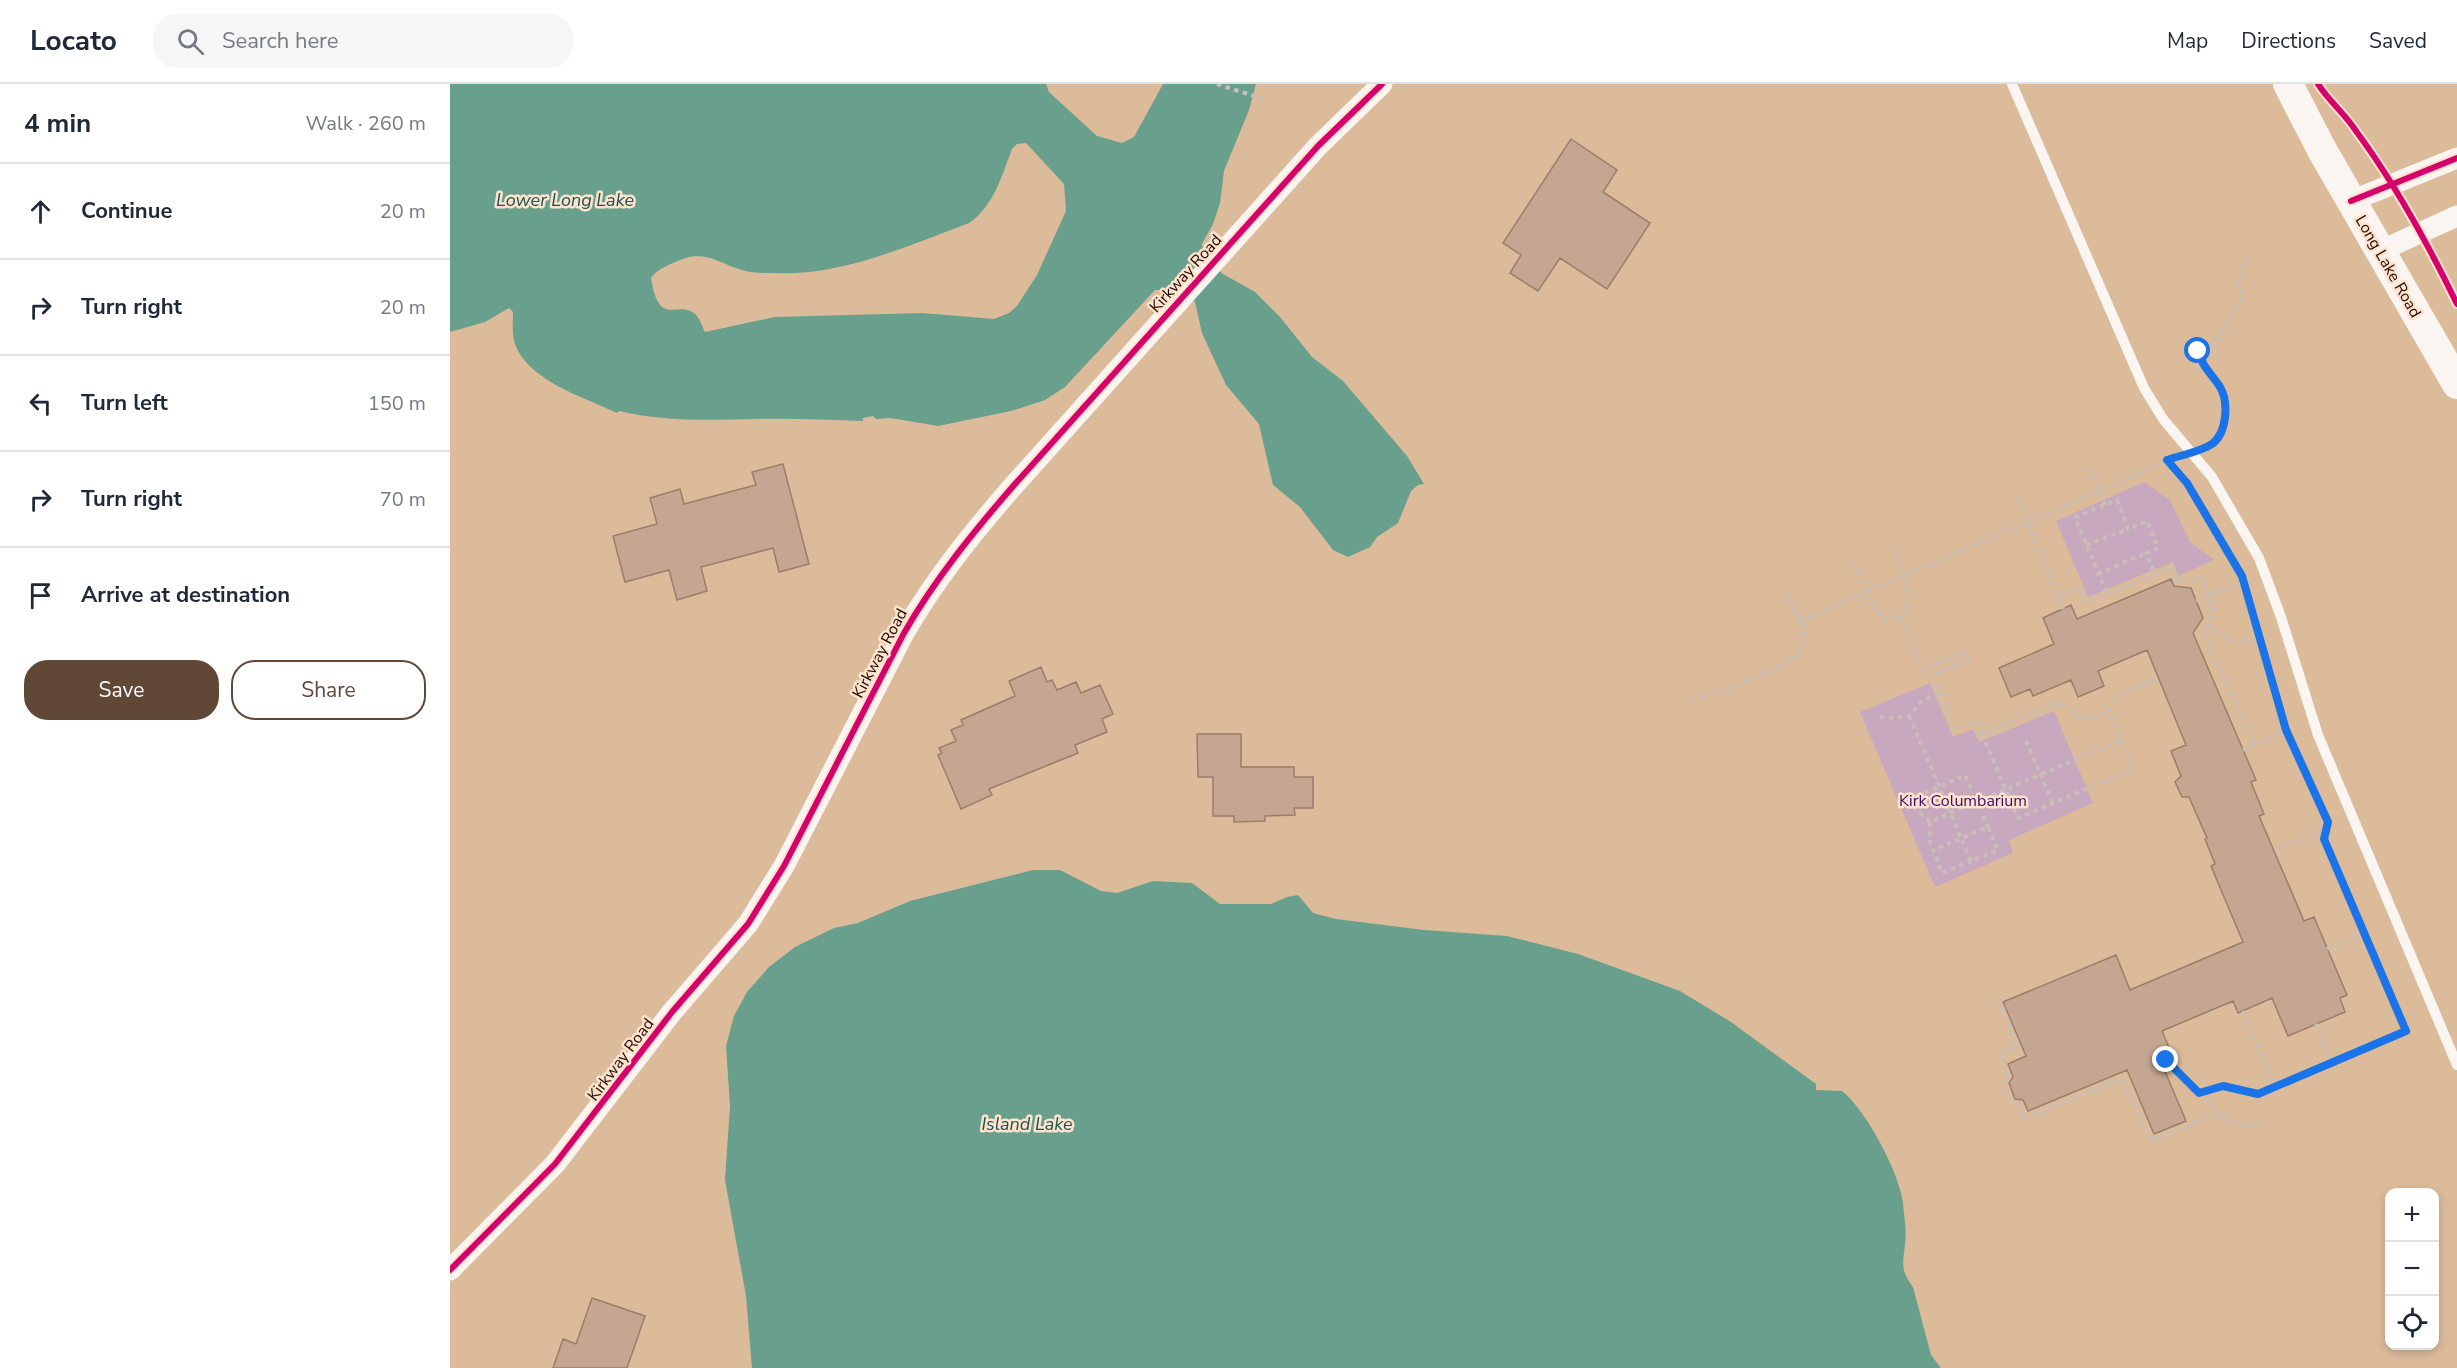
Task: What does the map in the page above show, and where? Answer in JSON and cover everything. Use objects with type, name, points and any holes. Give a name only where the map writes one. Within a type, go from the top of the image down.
[{"type":"main road","name":"Long Lake Road","points":[[2288,84],[2351,201],[2457,384]]},
{"type":"street","name":"Kirkway Road","points":[[450,1270],[555,1164],[672,1012],[748,924],[784,866],[880,677],[921,604],[968,539],[1262,207],[1318,146],[1382,84]]},
{"type":"street","points":[[2351,201],[2457,158]]},
{"type":"street","points":[[2380,251],[2457,216]]},
{"type":"lane","points":[[2012,84],[2144,388],[2163,419],[2212,477],[2259,558],[2281,617],[2318,735],[2457,1065]]},
{"type":"path","points":[[1217,84],[1263,99]]},
{"type":"path","points":[[2202,365],[2243,296],[2238,285],[2249,252]]},
{"type":"path","points":[[1799,621],[2167,460],[2212,443],[2223,429],[2225,408],[2221,388],[2202,365],[2193,337]]},
{"type":"path","points":[[2167,460],[2187,483],[2202,506],[2243,581],[2286,730],[2328,822],[2324,839],[2406,1031],[2275,1090],[2258,1094],[2223,1086],[2199,1093]]},
{"type":"path","points":[[2090,468],[2105,505]]},
{"type":"path","points":[[2018,498],[2063,609]]},
{"type":"path","points":[[2107,594],[2075,517],[2117,500],[2128,529]]},
{"type":"path","points":[[2086,545],[2147,521],[2158,548],[2098,574]]},
{"type":"path","points":[[1854,563],[1874,608],[1886,618],[1901,617],[1910,605],[1911,591],[1892,547]]},
{"type":"path","points":[[2146,553],[2155,575]]},
{"type":"path","points":[[2058,597],[2080,588],[2085,602],[2171,567],[2178,581],[2202,578],[2214,608],[2205,634],[2254,744]]},
{"type":"path","points":[[2196,601],[2243,581]]},
{"type":"path","points":[[1692,702],[1783,666],[1796,657],[1802,646],[1804,633],[1786,592]]},
{"type":"path","points":[[1901,617],[1922,670],[1965,651],[1968,660],[1933,675],[1954,729],[1977,721],[2018,818],[2133,769],[2109,712]]},
{"type":"path","points":[[2207,625],[2240,645],[2260,636]]},
{"type":"path","points":[[1982,735],[2059,702],[2077,715],[2089,719],[2109,712],[2117,696],[2159,678]]},
{"type":"path","points":[[1880,717],[1909,716],[1923,700],[1940,693]]},
{"type":"path","points":[[1909,716],[1971,861]]},
{"type":"path","points":[[2243,750],[2286,730]]},
{"type":"path","points":[[1930,822],[2121,740]]},
{"type":"path","points":[[2026,741],[2053,803]]},
{"type":"path","points":[[1971,788],[1965,776],[1911,799],[1915,808],[1930,822],[1930,842],[1942,873],[1998,850],[1983,816]]},
{"type":"path","points":[[1933,850],[1988,827]]},
{"type":"path","points":[[2275,851],[2326,828]]},
{"type":"path","points":[[2327,949],[2364,932]]},
{"type":"path","points":[[1999,999],[2018,1046],[2000,1054],[2008,1074],[2003,1086],[2009,1100],[2019,1106],[2023,1119],[2123,1078],[2150,1141],[2218,1113]]},
{"type":"path","points":[[2243,1011],[2275,1090]]},
{"type":"path","points":[[2316,1024],[2333,1065]]},
{"type":"path","points":[[2166,1060],[2218,1113],[2231,1122],[2262,1126]]},
{"type":"green space","points":[[2144,482],[2170,500],[2190,542],[2214,560],[2178,576],[2173,562],[2088,597],[2056,521]]},
{"type":"green space","name":"Kirk Columbarium","points":[[1930,683],[1953,737],[1973,729],[1979,742],[2054,711],[2093,803],[2009,840],[2013,853],[1935,887],[1860,712]]},
{"type":"water","name":"Lower Long Lake","points":[[450,84],[1046,84],[1049,92],[1097,136],[1122,143],[1134,137],[1163,84],[1256,84],[1249,110],[1224,171],[1220,203],[1213,224],[1202,244],[1204,256],[1223,274],[1255,292],[1280,317],[1312,357],[1343,381],[1407,456],[1424,484],[1418,485],[1411,491],[1398,523],[1377,537],[1370,547],[1348,557],[1333,550],[1300,507],[1273,485],[1259,424],[1226,385],[1202,333],[1195,302],[1176,290],[1155,290],[1065,387],[1045,400],[1011,411],[938,426],[891,418],[876,419],[873,416],[863,418],[863,421],[704,420],[671,419],[619,411],[617,413],[556,385],[529,366],[514,340],[513,312],[509,308],[485,322],[450,332]],"holes":[[[1026,143],[1064,184],[1066,211],[1037,275],[1017,306],[1009,313],[994,319],[922,313],[775,317],[705,332],[696,315],[682,309],[664,308],[654,294],[651,278],[664,267],[692,256],[701,256],[752,272],[796,273],[822,270],[872,258],[969,223],[978,216],[991,199],[1012,149],[1017,144]]]},
{"type":"water","name":"Island Lake","points":[[1033,870],[1060,870],[1101,891],[1117,893],[1153,881],[1192,883],[1220,904],[1271,904],[1298,895],[1313,913],[1336,919],[1424,930],[1507,936],[1578,954],[1680,991],[1731,1022],[1816,1084],[1816,1090],[1842,1091],[1861,1112],[1880,1142],[1900,1190],[1906,1228],[1904,1271],[1913,1287],[1931,1355],[1941,1368],[752,1368],[746,1296],[725,1180],[730,1106],[726,1046],[734,1016],[747,992],[769,967],[795,947],[834,928],[858,923],[910,901]]},
{"type":"building","points":[[1571,139],[1617,170],[1603,192],[1650,223],[1607,289],[1560,258],[1538,291],[1510,273],[1521,255],[1503,243]]},
{"type":"building","points":[[783,464],[809,564],[779,572],[773,548],[701,567],[707,591],[677,600],[669,570],[625,582],[613,536],[657,524],[650,498],[680,489],[684,504],[756,485],[752,472]]},
{"type":"building","points":[[2171,579],[2174,586],[2191,588],[2203,618],[2193,633],[2256,780],[2251,782],[2264,814],[2259,816],[2304,921],[2314,917],[2347,995],[2340,998],[2345,1012],[2288,1036],[2272,998],[2238,1013],[2233,1001],[2162,1031],[2173,1057],[2161,1062],[2186,1121],[2154,1134],[2127,1070],[2028,1111],[2023,1100],[2015,1099],[2009,1083],[2013,1077],[2008,1064],[2026,1056],[2003,1002],[2116,955],[2130,990],[2243,942],[2211,866],[2215,864],[2205,839],[2207,838],[2189,797],[2182,797],[2175,782],[2181,776],[2171,751],[2186,745],[2147,650],[2098,671],[2104,686],[2078,697],[2071,680],[2033,696],[2030,689],[2011,697],[1999,668],[2054,644],[2043,618],[2071,605],[2077,619]]},
{"type":"building","points":[[1041,667],[1047,682],[1052,680],[1057,690],[1076,682],[1081,693],[1100,685],[1113,714],[1102,719],[1107,732],[1075,745],[1078,753],[989,789],[992,795],[961,809],[938,755],[942,753],[939,748],[956,741],[951,730],[963,725],[961,720],[1015,696],[1009,681]]},
{"type":"building","points":[[1197,734],[1241,734],[1241,767],[1294,767],[1294,777],[1313,777],[1313,808],[1294,808],[1295,815],[1265,816],[1265,821],[1234,822],[1234,816],[1213,816],[1213,777],[1198,777]]},
{"type":"building","points":[[592,1298],[645,1316],[627,1368],[553,1368],[563,1339],[576,1344]]},
{"type":"cycle path","points":[[450,1270],[555,1164],[672,1012],[748,924],[784,866],[904,633],[942,575],[970,538],[1015,484],[1318,146],[1382,84]]},
{"type":"cycle path","points":[[2318,84],[2352,125],[2385,172],[2423,237],[2457,304]]},
{"type":"cycle path","points":[[2351,201],[2457,158]]},
{"type":"route","points":[[2166,1060],[2199,1093],[2223,1086],[2258,1094],[2406,1031],[2324,839],[2328,822],[2286,730],[2242,576],[2187,483],[2167,460],[2212,443],[2223,429],[2225,408],[2221,388],[2202,365],[2198,351]]}]
